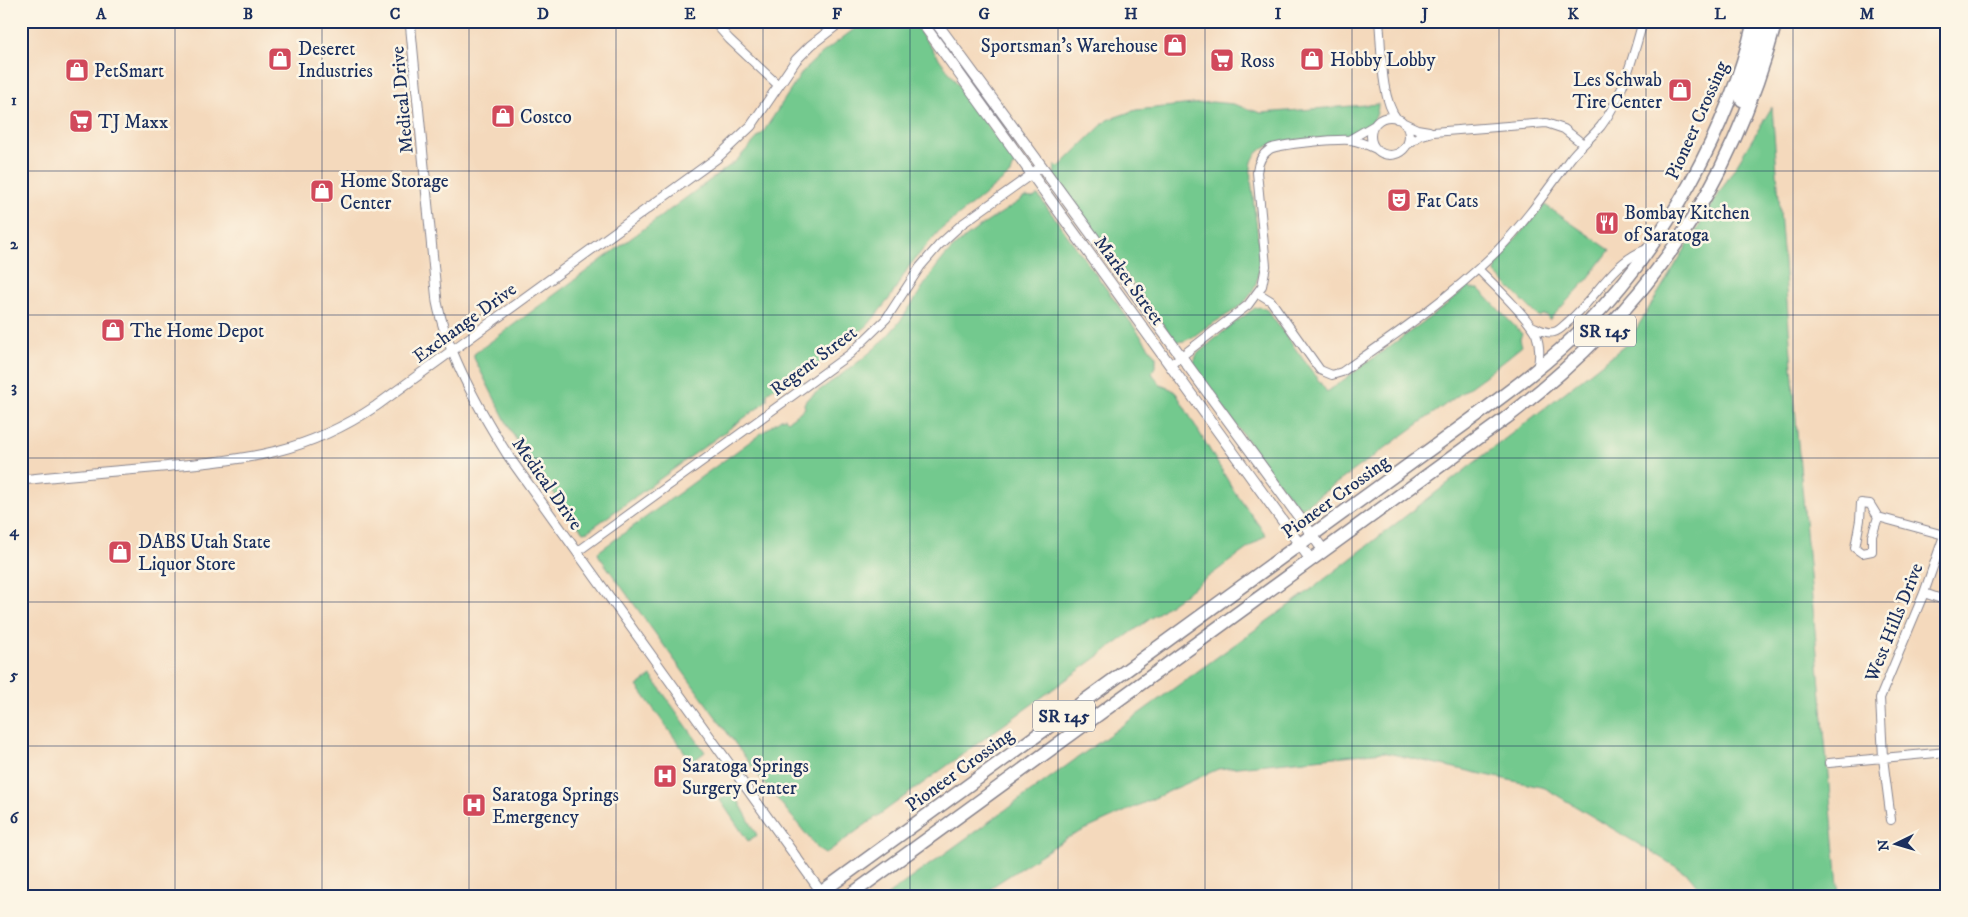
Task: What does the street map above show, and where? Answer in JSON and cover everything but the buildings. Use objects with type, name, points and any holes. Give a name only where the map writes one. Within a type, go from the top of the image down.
[{"type":"highway","name":"Pioneer Crossing","points":[[821,894],[1470,421],[1537,369],[1572,338],[1600,310],[1648,249],[1678,203],[1711,142],[1739,74],[1754,21]]},
{"type":"highway","points":[[1720,169],[1766,21]]},
{"type":"highway","name":"Pioneer Crossing","points":[[849,896],[1506,418],[1575,361],[1630,304],[1663,264],[1692,220],[1735,140],[1754,92],[1776,21]]},
{"type":"main road","name":"Market Street","points":[[921,21],[1311,560]]},
{"type":"main road","name":"Market Street","points":[[935,21],[1324,551]]},
{"type":"street","name":"Medical Drive","points":[[410,21],[436,293],[442,321],[453,350],[479,406],[499,442],[821,894]]},
{"type":"street","points":[[712,21],[778,85]]},
{"type":"street","name":"Exchange Drive","points":[[21,480],[233,460],[285,450],[330,433],[361,416],[717,158],[751,126],[778,85],[804,52],[842,21]]},
{"type":"street","points":[[1379,21],[1386,96],[1390,109],[1409,133],[1407,145]]},
{"type":"street","points":[[1258,293],[1271,301],[1320,370],[1327,374],[1342,372],[1437,304],[1478,269],[1525,220],[1583,144],[1601,126],[1611,110],[1630,65],[1643,21]]},
{"type":"street","points":[[1376,149],[1371,137],[1376,123],[1384,111],[1386,96]]},
{"type":"street","points":[[1349,140],[1387,118],[1400,120],[1417,129],[1433,132]]},
{"type":"street","points":[[1170,365],[1248,305],[1258,293],[1264,279],[1266,266],[1257,172],[1262,157],[1269,150],[1279,146],[1349,140],[1364,143],[1383,154],[1392,155],[1401,152],[1419,136],[1433,132],[1546,123],[1564,130],[1583,144]]},
{"type":"street","name":"Regent Street","points":[[577,552],[855,350],[886,319],[920,267],[939,245],[962,224],[1032,174],[1040,165]]},
{"type":"street","points":[[1478,269],[1532,326],[1548,333],[1559,330],[1584,307],[1621,264],[1648,249]]},
{"type":"street","points":[[1532,326],[1538,343],[1537,369]]},
{"type":"street","points":[[1878,518],[1872,536],[1872,550],[1862,553],[1855,548],[1861,503],[1870,504],[1878,518],[1944,535]]},
{"type":"street","name":"West Hills Drive","points":[[1891,820],[1883,758],[1880,698],[1924,593],[1947,527]]},
{"type":"street","points":[[1924,593],[1947,601]]},
{"type":"street","points":[[1829,763],[1947,752]]},
{"type":"green space","points":[[865,21],[912,21],[1016,165],[1012,167],[1010,174],[939,231],[910,265],[889,299],[868,325],[835,352],[794,381],[790,383],[785,380],[767,393],[767,400],[762,405],[588,531],[583,532],[525,454],[511,431],[474,358],[474,354],[736,161],[764,131],[803,71],[821,54]]},
{"type":"green space","points":[[1212,102],[1233,104],[1261,113],[1378,104],[1373,121],[1360,131],[1342,136],[1278,143],[1261,150],[1252,162],[1251,171],[1259,247],[1256,284],[1247,299],[1226,316],[1189,339],[1175,341],[1054,177],[1055,165],[1059,167],[1107,120],[1136,110]]},
{"type":"green space","points":[[1772,107],[1797,432],[1839,896],[1706,896],[1688,874],[1545,788],[1383,752],[1218,769],[1067,838],[993,886],[986,896],[886,896],[1313,588],[1627,344]]},
{"type":"green space","points":[[1038,195],[1156,357],[1156,364],[1152,373],[1160,385],[1176,393],[1234,491],[1266,535],[825,854],[819,850],[758,775],[599,556],[598,552],[781,419],[785,418],[788,421],[805,408],[806,400],[877,347],[897,325],[930,275],[953,248],[1025,197],[1033,198]]},
{"type":"green space","points":[[1545,205],[1610,250],[1587,280],[1549,320],[1547,315],[1539,317],[1495,273],[1496,267],[1493,264]]},
{"type":"green space","points":[[1469,286],[1471,289],[1479,289],[1522,334],[1520,339],[1522,346],[1485,376],[1302,508],[1296,504],[1264,464],[1193,365],[1197,354],[1229,327],[1255,308],[1261,307],[1267,310],[1327,392],[1441,309]]},
{"type":"green space","points":[[651,676],[705,752],[692,762],[637,686]]},
{"type":"green space","points":[[733,791],[757,835],[748,841],[720,800]]},
{"type":"place","name":"Sportsman's Warehouse","points":[[1175,45]]},
{"type":"place","name":"Deseret Industries","points":[[280,59]]},
{"type":"place","name":"Hobby Lobby","points":[[1312,59]]},
{"type":"place","name":"Ross","points":[[1222,60]]},
{"type":"place","name":"PetSmart","points":[[77,70]]},
{"type":"place","name":"Les Schwab Tire Center","points":[[1680,90]]},
{"type":"place","name":"Costco","points":[[503,116]]},
{"type":"place","name":"TJ Maxx","points":[[81,121]]},
{"type":"place","name":"Home Storage Center","points":[[322,191]]},
{"type":"place","name":"Fat Cats","points":[[1399,200]]},
{"type":"place","name":"Bombay Kitchen of Saratoga","points":[[1607,223]]},
{"type":"place","name":"The Home Depot","points":[[113,330]]},
{"type":"place","name":"DABS Utah State Liquor Store","points":[[120,552]]},
{"type":"place","name":"Saratoga Springs Surgery Center","points":[[665,776]]},
{"type":"place","name":"Saratoga Springs Emergency","points":[[474,805]]}]
